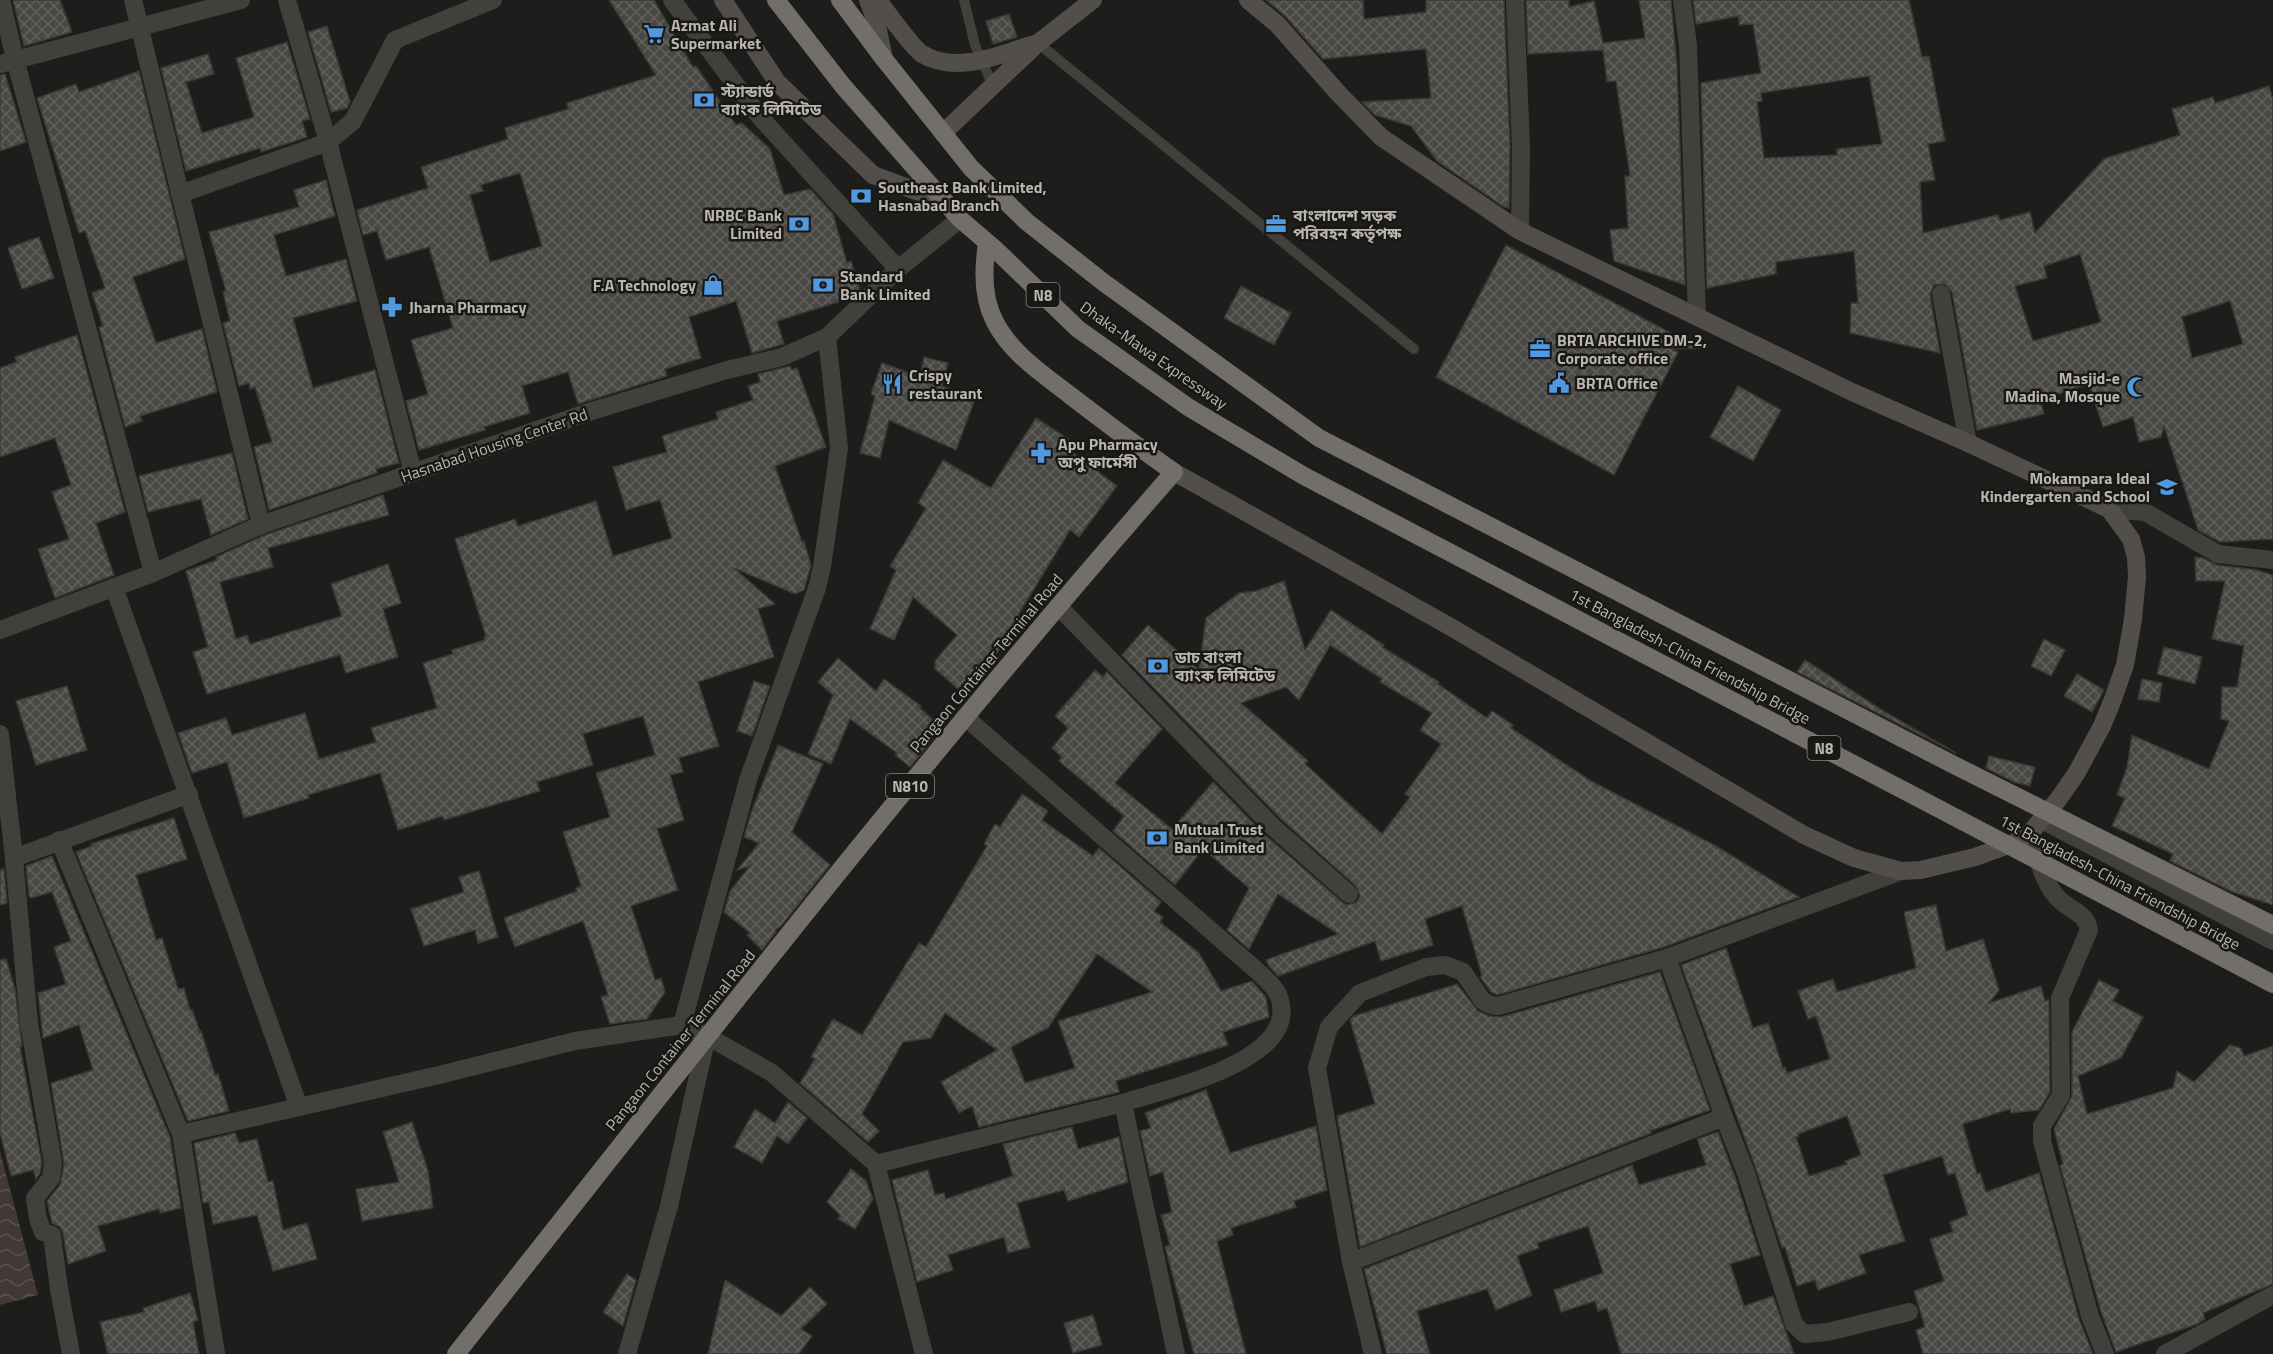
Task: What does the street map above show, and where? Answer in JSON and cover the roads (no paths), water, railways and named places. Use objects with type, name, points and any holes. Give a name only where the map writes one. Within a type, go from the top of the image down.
[{"type":"highway","name":"Dhaka-Mawa Expressway","points":[[776,0],[843,86],[960,219],[1078,328],[1188,407],[1304,476],[1376,513]]},
{"type":"highway","name":"Dhaka-Mawa Expressway","points":[[840,0],[971,168],[1027,222],[1103,282],[1319,438],[1394,476]]},
{"type":"highway","points":[[987,243],[983,268],[986,293],[994,320],[1019,355],[1129,441],[1174,472]]},
{"type":"highway","name":"Pangaon Container Terminal Road","points":[[456,1354],[707,1036],[965,717],[1174,472]]},
{"type":"highway","name":"1st Bangladesh-China Friendship Bridge","points":[[1394,476],[1954,765],[2273,925]]},
{"type":"highway","name":"1st Bangladesh-China Friendship Bridge","points":[[1376,513],[2273,984]]},
{"type":"main road","points":[[723,0],[777,82],[873,175],[946,202]]},
{"type":"main road","points":[[868,0],[877,25],[884,59]]},
{"type":"main road","points":[[878,0],[921,53],[940,61],[964,63],[981,60],[1038,43]]},
{"type":"main road","points":[[943,133],[1038,43],[1093,0]]},
{"type":"main road","points":[[1174,472],[1449,626],[1804,835],[1854,858],[1901,871],[1921,870],[1975,858],[2014,843],[2036,826],[2076,774],[2102,726],[2125,664],[2133,619],[2137,577],[2136,557],[2131,539],[2109,509],[1852,392],[1520,231],[1381,136],[1339,94],[1277,24],[1248,0]]},
{"type":"street","points":[[1,0],[8,62],[153,573]]},
{"type":"street","points":[[133,0],[261,525]]},
{"type":"street","points":[[8,62],[241,0]]},
{"type":"street","points":[[287,0],[328,142],[413,472]]},
{"type":"street","points":[[180,194],[328,142],[353,121],[395,40],[493,0]]},
{"type":"street","points":[[672,0],[760,117],[898,269]]},
{"type":"street","points":[[1515,0],[1521,147],[1520,231]]},
{"type":"street","points":[[1682,0],[1688,45],[1697,317]]},
{"type":"street","name":"Hasnabad Housing Center Rd","points":[[0,630],[153,573],[261,525],[592,411],[727,370],[782,357],[827,337],[898,269],[960,219]]},
{"type":"street","points":[[1941,294],[1968,443]]},
{"type":"street","points":[[682,1025],[748,780],[817,588],[822,567],[839,448],[827,337]]},
{"type":"street","points":[[2109,509],[2145,512],[2218,554],[2273,560]]},
{"type":"street","points":[[114,587],[299,1107]]},
{"type":"street","points":[[1058,606],[1273,827],[1349,894]]},
{"type":"street","points":[[876,1164],[1123,1103],[1230,1068],[1258,1051],[1276,1032],[1282,1016],[1279,995],[1255,969],[965,717]]},
{"type":"street","points":[[0,734],[29,1023],[53,1163],[51,1178],[35,1198],[38,1219],[43,1232],[52,1235],[71,1354]]},
{"type":"street","points":[[14,858],[189,794]]},
{"type":"street","points":[[2036,826],[2273,941]]},
{"type":"street","points":[[2036,826],[2050,886],[2060,901],[2083,915],[2088,921],[2089,930],[2061,998],[2061,1095],[2042,1126],[2042,1141],[2090,1316],[2104,1354]]},
{"type":"street","points":[[59,840],[181,1134],[216,1354]]},
{"type":"street","points":[[1373,1354],[1351,1262],[1317,1068],[1329,1027],[1360,993],[1426,967],[1445,965],[1462,972],[1483,1001],[1498,1006],[1667,958],[1901,871]]},
{"type":"street","points":[[1667,958],[1746,1173],[1794,1324],[1804,1334],[1828,1332],[1909,1312]]},
{"type":"street","points":[[181,1134],[439,1075],[575,1041],[682,1025],[707,1036],[772,1073],[876,1164],[924,1354]]},
{"type":"street","points":[[627,1354],[669,1206],[707,1036]]},
{"type":"street","points":[[1123,1103],[1176,1354]]},
{"type":"street","points":[[1351,1262],[1724,1117]]},
{"type":"street","points":[[2165,1354],[2273,1295]]},
{"type":"lane","points":[[964,0],[975,45],[993,86]]},
{"type":"lane","points":[[1038,43],[1414,349]]},
{"type":"water","points":[[0,1151],[38,1295],[0,1305]]},
{"type":"place","name":"Azmat Ali Supermarket","points":[[654,34]]},
{"type":"place","name":"স্ট্যান্ডার্ড ব্যাংক লিমিটেড","points":[[704,100]]},
{"type":"place","name":"Southeast Bank Limited, Hasnabad Branch","points":[[861,196]]},
{"type":"place","name":"NRBC Bank Limited","points":[[799,224]]},
{"type":"place","name":"বাংলাদেশ সড়ক পরিবহন কর্তৃপক্ষ","points":[[1276,224]]},
{"type":"place","name":"F.A Technology","points":[[713,285]]},
{"type":"place","name":"Standard Bank Limited","points":[[823,285]]},
{"type":"place","name":"Jharna Pharmacy","points":[[392,307]]},
{"type":"place","name":"BRTA ARCHIVE DM-2, Corporate office","points":[[1540,349]]},
{"type":"place","name":"BRTA Office","points":[[1559,383]]},
{"type":"place","name":"Crispy restaurant","points":[[892,384]]},
{"type":"place","name":"Masjid-e Madina, Mosque","points":[[2137,387]]},
{"type":"place","name":"Apu Pharmacy অপু ফার্মেসী","points":[[1041,453]]},
{"type":"place","name":"Mokampara Ideal Kindergarten and School","points":[[2167,487]]},
{"type":"place","name":"ডাচ বাংলা ব্যাংক লিমিটেড","points":[[1158,666]]},
{"type":"place","name":"Mutual Trust Bank Limited","points":[[1157,838]]}]
